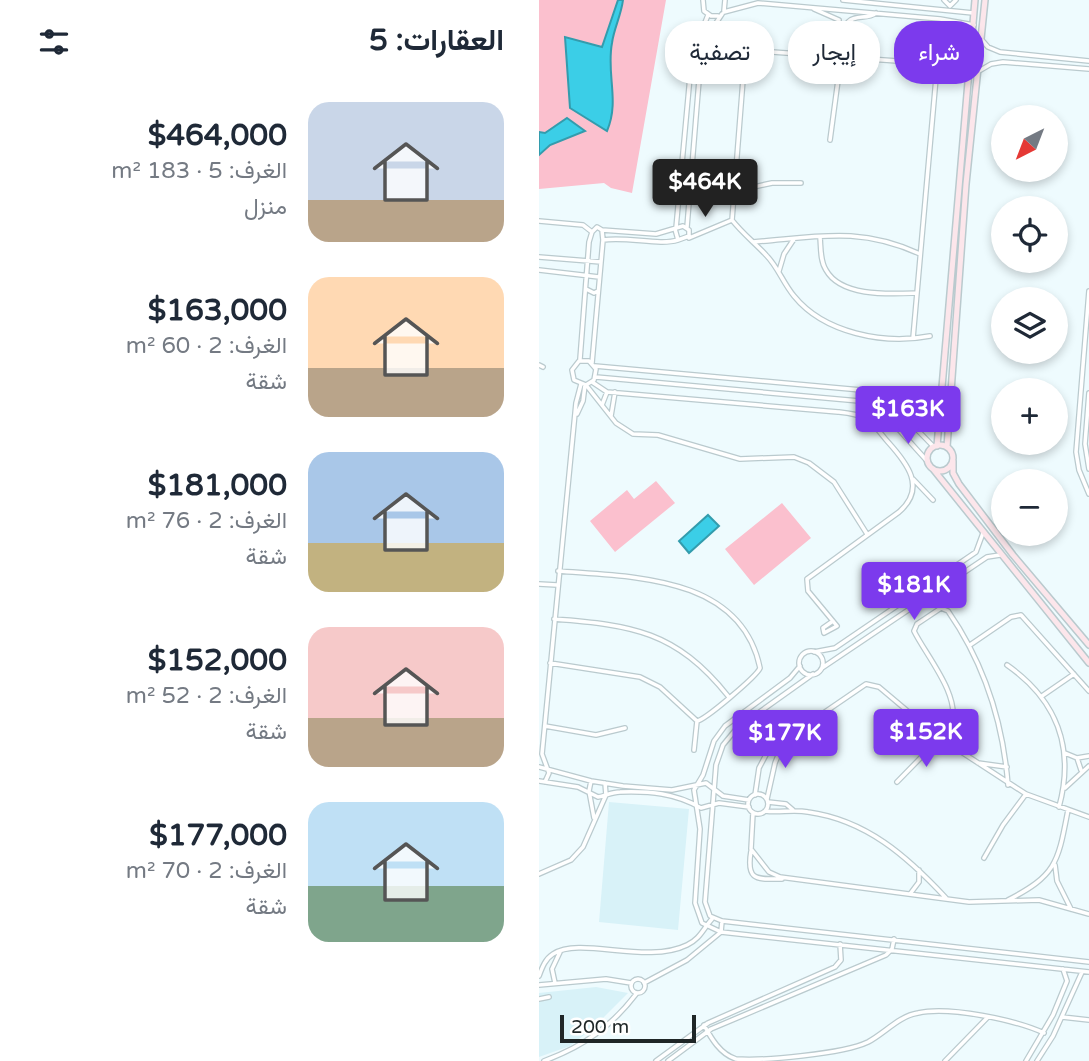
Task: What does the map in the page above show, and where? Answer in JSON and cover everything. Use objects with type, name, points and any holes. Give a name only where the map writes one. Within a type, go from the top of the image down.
[{"type":"street","points":[[696,0],[708,15]]},
{"type":"street","points":[[702,6],[703,0]]},
{"type":"street","points":[[688,238],[701,58],[706,38],[723,13],[726,0]]},
{"type":"street","points":[[843,0],[975,13]]},
{"type":"street","points":[[912,0],[913,7]]},
{"type":"street","points":[[944,0],[950,6],[956,0]]},
{"type":"street","points":[[974,21],[975,0]]},
{"type":"street","points":[[983,21],[985,0]]},
{"type":"street","points":[[708,15],[758,4],[956,21],[954,16],[958,12]]},
{"type":"street","points":[[813,8],[837,18],[838,21]]},
{"type":"street","points":[[945,11],[946,19]]},
{"type":"street","points":[[851,21],[853,18],[876,13]]},
{"type":"street","points":[[678,240],[676,229],[692,55],[708,15]]},
{"type":"street","points":[[984,42],[991,49],[1000,52],[1089,61]]},
{"type":"street","points":[[788,54],[760,51],[747,58],[732,220],[779,271],[796,298],[828,324],[865,334],[913,338],[930,336]]},
{"type":"street","points":[[880,61],[925,64],[935,73],[913,338]]},
{"type":"street","points":[[984,68],[1003,62],[1089,69]]},
{"type":"street","points":[[830,140],[838,84]]},
{"type":"street","points":[[970,84],[947,447],[953,461],[953,473],[959,484],[1013,555],[1089,645]]},
{"type":"street","points":[[928,462],[929,452],[936,446],[962,184],[977,84]]},
{"type":"street","points":[[735,191],[772,183],[801,183]]},
{"type":"street","points":[[603,240],[619,236],[666,242],[688,238],[732,220]]},
{"type":"street","points":[[539,221],[583,225],[592,232]]},
{"type":"street","points":[[687,227],[656,234],[602,230],[597,227],[592,232],[587,260],[579,360],[573,366],[572,375],[586,384],[607,391],[859,415],[867,419],[890,443],[905,462],[913,479],[933,500]]},
{"type":"street","points":[[596,377],[593,364],[602,230]]},
{"type":"street","points":[[753,242],[836,234],[866,235],[920,254]]},
{"type":"street","points":[[820,237],[826,270],[839,284],[883,293],[917,293]]},
{"type":"street","points":[[779,271],[784,254],[794,239]]},
{"type":"street","points":[[539,257],[601,262]]},
{"type":"street","points":[[539,270],[600,277]]},
{"type":"street","points":[[586,289],[594,293],[598,291]]},
{"type":"street","points":[[1089,291],[1076,443],[1079,470],[1089,494]]},
{"type":"street","points":[[584,304],[597,307]]},
{"type":"street","points":[[579,360],[593,364],[846,388],[870,393],[887,401],[936,446],[947,447]]},
{"type":"street","points":[[545,782],[549,769],[541,755],[576,397],[586,384],[596,377],[845,399],[872,405],[883,412],[928,462],[1089,663]]},
{"type":"street","points":[[586,384],[621,428],[633,434],[658,435],[740,459],[794,457],[810,463],[834,482],[868,535]]},
{"type":"street","points":[[845,399],[846,388]]},
{"type":"street","points":[[602,405],[607,391]]},
{"type":"street","points":[[611,416],[615,392]]},
{"type":"street","points":[[1089,393],[1085,444],[1089,469]]},
{"type":"street","points":[[933,469],[943,471],[953,461]]},
{"type":"street","points":[[833,621],[808,591],[807,579],[904,508],[912,496],[913,479]]},
{"type":"street","points":[[983,531],[982,543],[976,552],[835,648],[802,656],[800,666],[790,678],[725,726],[714,741],[703,775],[695,786],[694,804],[700,828],[696,910],[707,928],[720,932],[1089,972]]},
{"type":"street","points":[[976,552],[982,561]]},
{"type":"street","points":[[1000,555],[982,561],[821,668],[729,736],[719,755],[714,790],[705,902],[707,912],[722,921],[1089,962]]},
{"type":"street","points":[[558,572],[661,582],[697,592],[712,600],[738,622],[749,638],[759,665],[756,676],[728,696],[705,719],[697,721]]},
{"type":"street","points":[[539,584],[557,585]]},
{"type":"street","points":[[904,601],[910,610]]},
{"type":"street","points":[[946,742],[954,736],[951,724],[953,710],[938,670],[916,635],[915,627],[934,611],[945,609],[971,645],[993,703],[1007,767],[1008,785]]},
{"type":"street","points":[[971,645],[1011,617],[1021,615],[1089,691]]},
{"type":"street","points":[[554,619],[626,626],[657,635],[701,666],[728,696]]},
{"type":"street","points":[[814,652],[821,658],[821,668]]},
{"type":"street","points":[[550,663],[640,677],[660,687],[697,721]]},
{"type":"street","points":[[1007,665],[1042,696],[1056,717],[1065,753],[1064,789],[1059,807]]},
{"type":"street","points":[[800,666],[803,672],[813,674]]},
{"type":"street","points":[[1042,696],[1074,674]]},
{"type":"street","points":[[539,766],[591,781],[672,790],[706,783],[723,796],[749,800],[755,795],[762,759],[768,751],[861,686],[870,684],[879,687],[937,737],[1008,785],[1089,817]]},
{"type":"street","points":[[694,750],[697,721]]},
{"type":"street","points":[[897,782],[937,737],[938,725],[951,724]]},
{"type":"street","points":[[544,726],[596,735],[625,728]]},
{"type":"street","points":[[765,811],[775,764],[784,740]]},
{"type":"street","points":[[1065,753],[1077,758],[1089,756]]},
{"type":"street","points":[[1077,758],[1081,771]]},
{"type":"street","points":[[976,762],[1007,767]]},
{"type":"street","points":[[1064,789],[1089,766]]},
{"type":"street","points":[[539,781],[578,787],[590,794],[606,795],[618,792],[672,795],[701,808],[719,803],[749,807]]},
{"type":"street","points":[[591,781],[594,818]]},
{"type":"street","points":[[539,874],[563,864],[577,853],[588,839],[594,818],[606,795],[605,783]]},
{"type":"street","points":[[983,858],[1026,794]]},
{"type":"street","points":[[755,795],[768,801],[786,804],[793,810]]},
{"type":"street","points":[[736,805],[737,798]]},
{"type":"street","points":[[749,800],[753,813],[748,866],[752,874],[759,878],[948,899],[1039,900],[1089,914]]},
{"type":"street","points":[[753,813],[784,813],[793,810],[825,815],[855,825],[891,845],[948,899]]},
{"type":"street","points":[[1068,810],[1055,865],[1063,896],[1072,910]]},
{"type":"street","points":[[751,849],[769,872],[786,879]]},
{"type":"street","points":[[1006,901],[1038,883],[1055,865]]},
{"type":"street","points":[[909,894],[919,882],[918,868]]},
{"type":"street","points":[[539,976],[546,961],[561,951],[662,953],[691,943],[707,928],[713,918]]},
{"type":"street","points":[[644,983],[681,964],[720,932],[722,921]]},
{"type":"street","points":[[866,947],[867,936]]},
{"type":"street","points":[[668,1061],[707,1031],[883,957],[892,950],[894,940]]},
{"type":"street","points":[[656,1061],[704,1025],[835,967],[841,960],[840,943]]},
{"type":"street","points":[[555,983],[552,969],[561,951]]},
{"type":"street","points":[[835,967],[838,975]]},
{"type":"street","points":[[1026,1061],[1061,999],[1067,981],[1062,969]]},
{"type":"street","points":[[824,972],[828,979]]},
{"type":"street","points":[[1037,1061],[1062,1017],[1082,972]]},
{"type":"street","points":[[539,985],[606,979],[631,983],[636,979],[644,983]]},
{"type":"street","points":[[631,983],[632,991],[637,993]]},
{"type":"street","points":[[544,1061],[580,1046],[604,1031],[637,993],[644,989],[644,983]]},
{"type":"street","points":[[539,999],[549,997]]},
{"type":"street","points":[[1061,999],[1069,1002]]},
{"type":"street","points":[[704,1025],[728,1055],[756,1060],[815,1056],[850,1049],[915,1013],[988,1017],[1017,1022],[1044,1033]]},
{"type":"street","points":[[945,1061],[988,1017]]},
{"type":"street","points":[[1062,1017],[1089,1020]]},
{"type":"shaded area","points":[[539,0],[666,0],[632,193],[611,188],[604,183],[539,189]]},
{"type":"shaded area","points":[[656,481],[675,503],[615,552],[590,521],[627,490],[634,499]]},
{"type":"shaded area","points":[[782,503],[811,538],[754,585],[725,549]]},
{"type":"shaded area","points":[[609,802],[689,809],[678,930],[599,922]]},
{"type":"shaded area","points":[[596,987],[628,993],[594,1027],[570,1046],[539,1057],[539,993]]},
{"type":"water","points":[[618,0],[623,0],[611,54],[613,98],[607,131],[570,108],[565,37],[602,47]]},
{"type":"water","points":[[567,118],[585,131],[550,145],[539,155],[539,132],[545,133]]},
{"type":"water","points":[[708,515],[719,526],[689,553],[679,541]]}]
